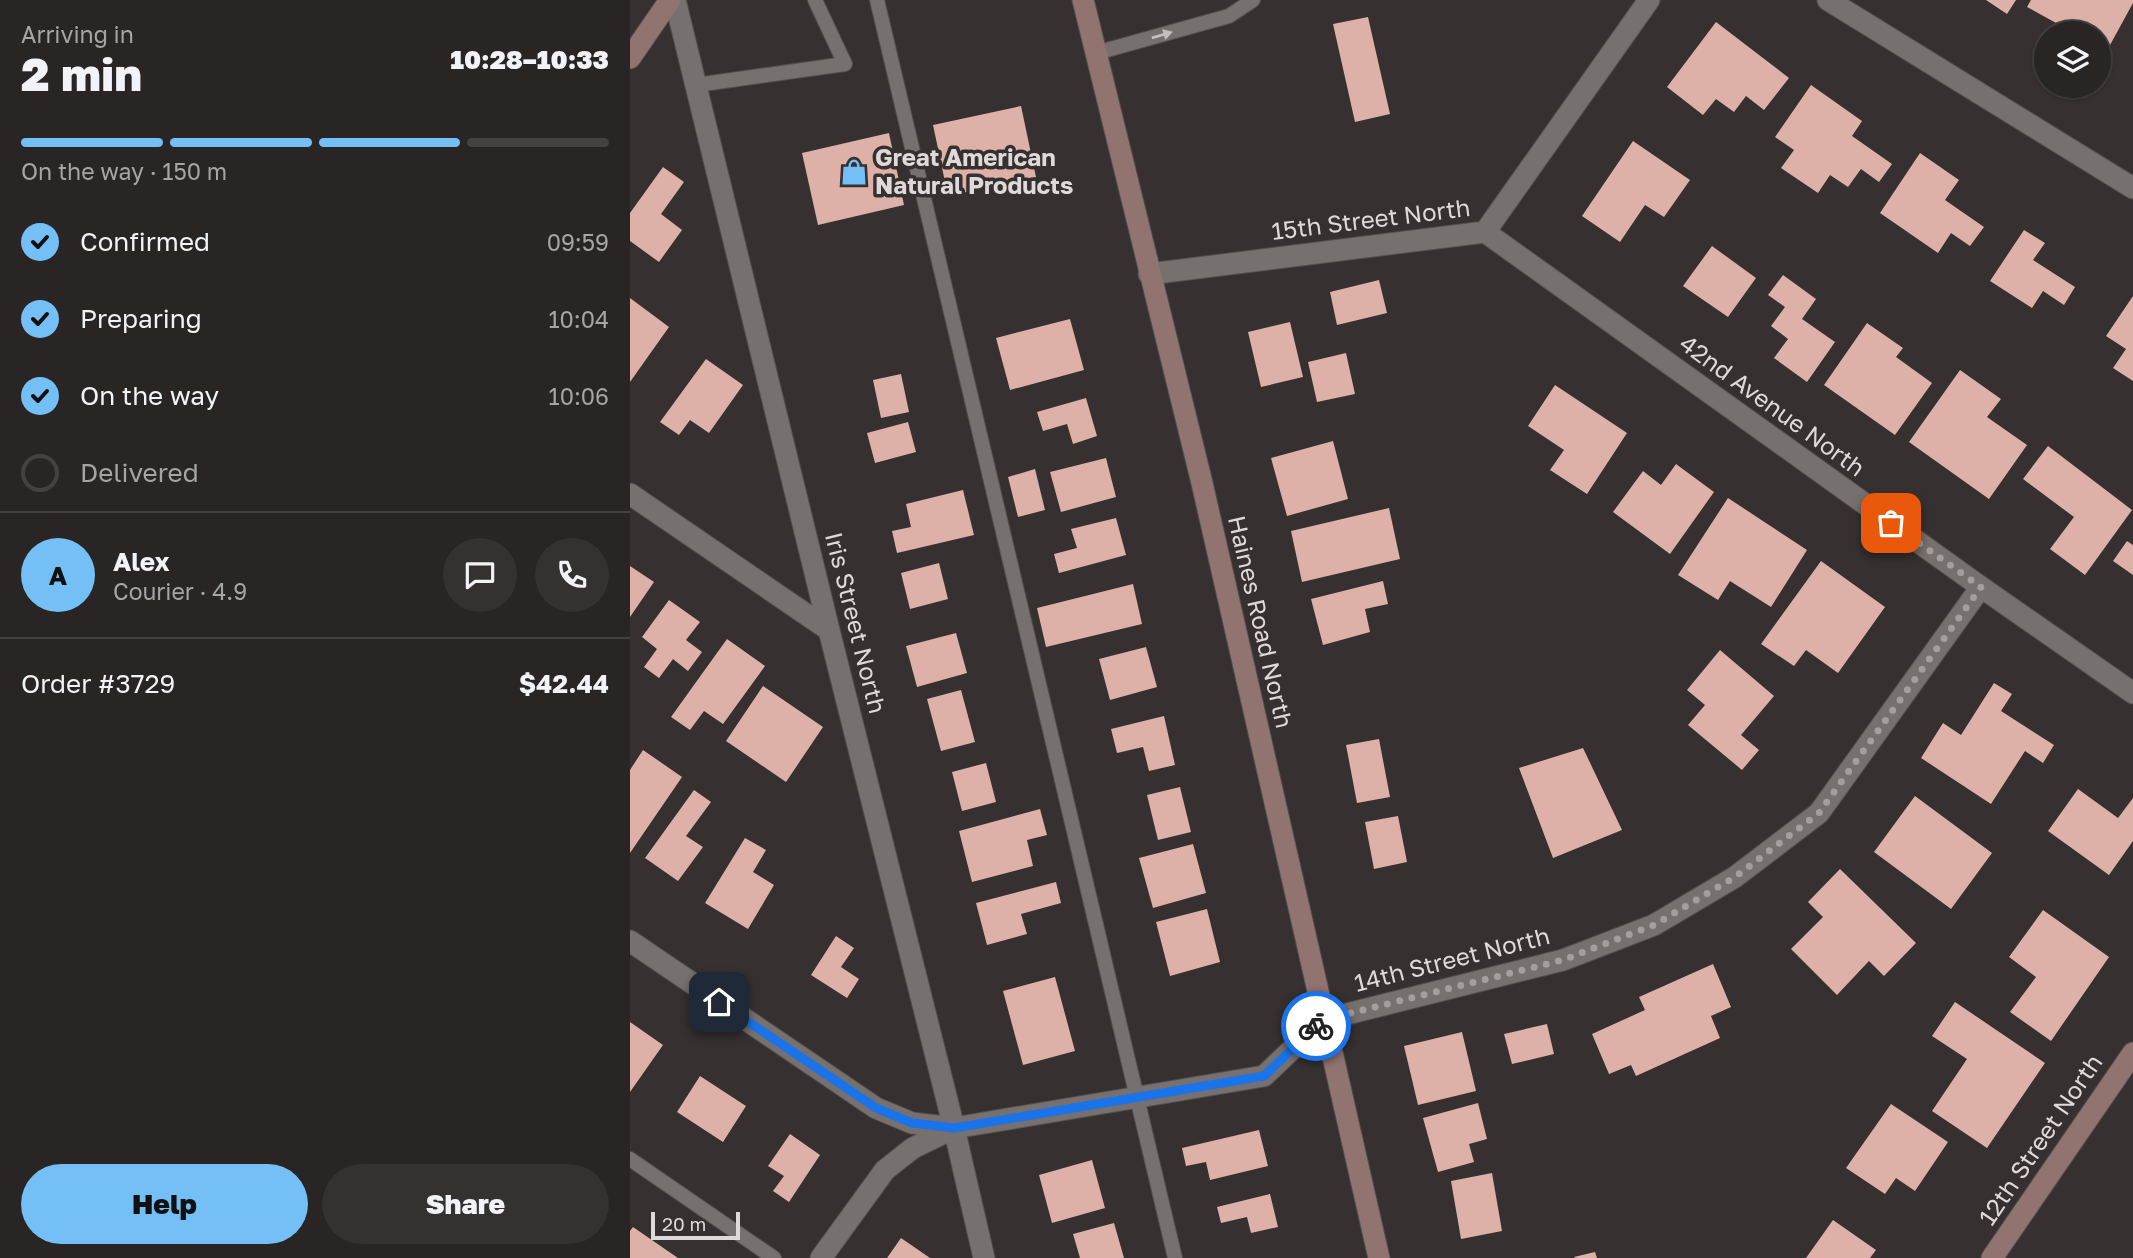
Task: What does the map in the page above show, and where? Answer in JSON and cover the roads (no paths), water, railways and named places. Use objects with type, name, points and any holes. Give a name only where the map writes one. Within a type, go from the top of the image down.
[{"type":"street","points":[[630,58],[673,0]]},
{"type":"street","name":"Iris Street North","points":[[673,0],[984,1258]]},
{"type":"street","name":"Haines Road North","points":[[1083,0],[1202,483],[1378,1258]]},
{"type":"street","name":"15th Street North","points":[[1149,274],[1485,232],[1649,0]]},
{"type":"street","points":[[1828,0],[2133,188]]},
{"type":"street","name":"42nd Avenue North","points":[[1485,232],[2133,693]]},
{"type":"street","points":[[630,494],[829,630]]},
{"type":"street","name":"14th Street North","points":[[821,1258],[885,1170],[913,1148],[954,1128],[1264,1076],[1323,1020],[1563,960],[1654,925],[1735,877],[1819,813],[1981,587]]},
{"type":"street","points":[[630,941],[876,1108],[912,1123],[954,1128]]},
{"type":"street","name":"12th Street North","points":[[1992,1258],[2133,1053]]},
{"type":"lane","points":[[695,85],[845,64],[814,0]]},
{"type":"lane","points":[[877,0],[1175,1258]]},
{"type":"lane","points":[[1096,53],[1229,16],[1253,0]]},
{"type":"lane","points":[[630,1159],[774,1258]]},
{"type":"place","name":"Great American Natural Products","points":[[854,172]]}]
